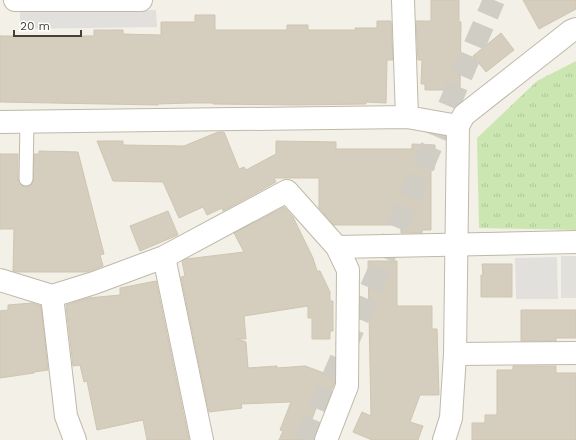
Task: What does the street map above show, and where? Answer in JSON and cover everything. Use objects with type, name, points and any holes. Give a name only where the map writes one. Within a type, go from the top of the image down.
[{"type":"street","points":[[15,0],[141,0]]},
{"type":"street","points":[[403,0],[406,117]]},
{"type":"street","points":[[444,440],[451,418],[455,354],[458,126],[464,115],[576,29]]},
{"type":"street","points":[[0,122],[406,117],[458,126]]},
{"type":"street","points":[[0,280],[52,296],[94,283],[164,257],[287,190],[337,247],[348,270],[347,386],[326,440]]},
{"type":"street","points":[[337,247],[576,242]]},
{"type":"street","points":[[164,257],[202,440]]},
{"type":"street","points":[[52,296],[66,416],[75,440]]},
{"type":"street","points":[[455,354],[576,353]]},
{"type":"lane","points":[[26,179],[27,121]]},
{"type":"green space","points":[[576,61],[576,230],[479,228],[477,138],[537,81]]},
{"type":"shaded area","points":[[156,10],[157,27],[20,29],[20,12]]},
{"type":"shaded area","points":[[561,256],[576,256],[576,298],[561,298]]},
{"type":"shaded area","points":[[557,257],[558,299],[516,299],[515,258]]},
{"type":"building","points":[[431,0],[459,0],[459,22],[461,22],[460,90],[425,90],[425,84],[421,84],[422,60],[418,60],[416,21],[431,21]]},
{"type":"building","points":[[523,0],[576,0],[576,9],[539,29]]},
{"type":"building","points":[[195,15],[215,15],[215,30],[287,30],[287,25],[308,25],[308,30],[356,30],[355,28],[377,28],[377,21],[391,21],[393,60],[387,60],[386,103],[366,102],[366,104],[296,105],[190,103],[158,105],[0,102],[0,36],[94,36],[94,30],[123,30],[123,34],[161,35],[161,22],[195,22]]},
{"type":"building","points":[[501,33],[514,50],[486,72],[473,56]]},
{"type":"building","points":[[218,132],[224,132],[239,169],[244,167],[246,170],[276,154],[276,141],[336,142],[336,149],[412,149],[412,144],[435,145],[434,170],[431,170],[431,230],[422,230],[422,233],[401,233],[401,225],[334,225],[319,208],[319,178],[274,178],[276,182],[223,211],[222,208],[207,215],[203,207],[179,218],[163,182],[113,181],[97,141],[123,141],[123,145],[184,146]]},
{"type":"building","points":[[39,151],[78,152],[104,254],[100,255],[103,266],[87,272],[13,271],[14,229],[0,229],[0,154],[18,154],[18,179],[22,186],[26,187],[33,183],[34,154],[39,154]]},
{"type":"building","points":[[284,207],[293,217],[313,258],[317,271],[320,271],[330,292],[330,301],[333,301],[333,331],[330,331],[330,339],[312,339],[312,318],[308,318],[308,306],[244,316],[246,339],[237,339],[246,342],[248,368],[305,366],[335,377],[335,382],[328,398],[321,395],[304,440],[279,440],[283,431],[280,430],[291,402],[241,404],[242,408],[209,412],[181,277],[185,276],[182,261],[186,259],[244,252],[234,233]]},
{"type":"building","points":[[168,211],[178,235],[140,251],[130,226]]},
{"type":"building","points":[[368,261],[397,261],[397,306],[432,306],[432,329],[437,329],[439,395],[420,395],[410,422],[423,426],[418,440],[372,440],[353,432],[362,412],[371,416]]},
{"type":"building","points":[[482,264],[512,264],[512,297],[481,297],[481,275],[483,275]]},
{"type":"building","points":[[156,281],[189,440],[147,440],[143,420],[97,430],[87,381],[84,382],[80,365],[73,366],[66,305],[88,298],[120,295],[120,288]]},
{"type":"building","points":[[32,303],[41,306],[48,370],[0,378],[0,311],[8,310],[8,305]]},
{"type":"building","points":[[521,310],[576,310],[576,338],[556,338],[556,341],[521,341]]},
{"type":"building","points":[[513,366],[556,366],[556,373],[576,373],[576,440],[472,440],[472,423],[485,423],[485,415],[497,415],[497,370],[513,370]]},
{"type":"tunnel","points":[[306,440],[494,0]]}]
